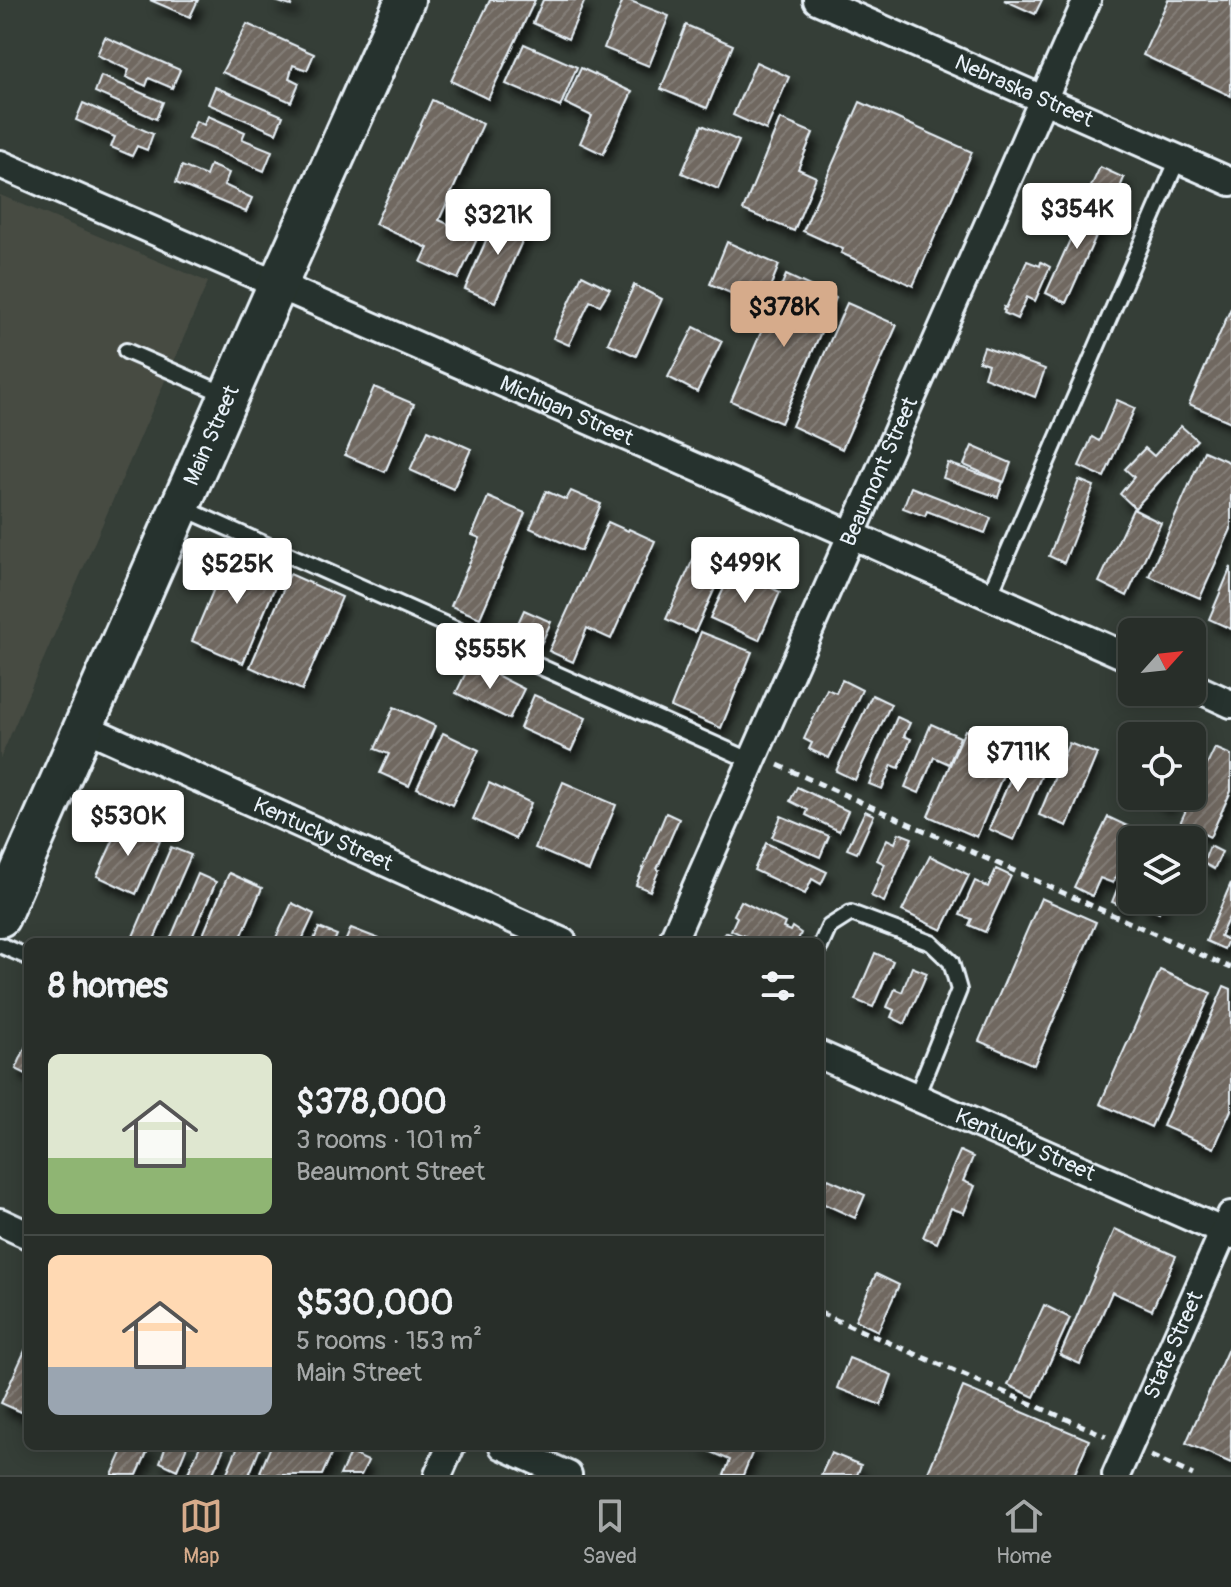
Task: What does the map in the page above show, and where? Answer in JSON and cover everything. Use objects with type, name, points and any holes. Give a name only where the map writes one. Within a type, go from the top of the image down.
[{"type":"street","name":"Main Street","points":[[0,917],[405,0]]},
{"type":"street","name":"Nebraska Street","points":[[817,0],[1231,182]]},
{"type":"street","name":"Beaumont Street","points":[[674,938],[1087,0]]},
{"type":"street","name":"Michigan Street","points":[[0,164],[1118,653]]},
{"type":"street","points":[[1206,692],[1231,704]]},
{"type":"street","name":"Kentucky Street","points":[[84,727],[554,938]]},
{"type":"street","name":"Kentucky Street","points":[[824,1057],[1229,1227]]},
{"type":"street","points":[[0,1222],[24,1233]]},
{"type":"street","name":"State Street","points":[[1116,1475],[1229,1227]]},
{"type":"street","points":[[438,1475],[449,1450]]},
{"type":"street","points":[[512,1450],[568,1475]]},
{"type":"lane","points":[[989,596],[1178,159]]},
{"type":"lane","points":[[126,351],[229,396]]},
{"type":"lane","points":[[180,507],[753,758]]},
{"type":"lane","points":[[824,938],[829,927],[851,913],[931,943],[951,962],[959,990],[916,1097]]},
{"type":"lane","points":[[0,945],[24,955]]},
{"type":"path","points":[[753,758],[1231,968]]},
{"type":"path","points":[[824,1315],[1193,1475]]},
{"type":"shaded area","points":[[0,195],[208,282],[0,759]]},
{"type":"building","points":[[150,0],[198,0],[190,17]]},
{"type":"building","points":[[272,0],[293,0],[291,6]]},
{"type":"building","points":[[490,0],[535,0],[488,99],[451,81]]},
{"type":"building","points":[[543,0],[585,0],[568,39],[533,23]]},
{"type":"building","points":[[623,0],[669,16],[649,66],[604,48]]},
{"type":"building","points":[[1004,0],[1042,0],[1035,14]]},
{"type":"building","points":[[1168,0],[1231,0],[1231,96],[1143,55]]},
{"type":"building","points":[[247,24],[314,54],[307,70],[293,65],[289,78],[299,83],[291,102],[222,72]]},
{"type":"building","points":[[686,25],[733,45],[707,108],[661,89]]},
{"type":"building","points":[[105,37],[180,70],[172,88],[149,78],[146,86],[126,77],[129,70],[97,55]]},
{"type":"building","points":[[524,44],[577,67],[560,107],[506,84]]},
{"type":"building","points":[[756,62],[789,77],[766,130],[733,115]]},
{"type":"building","points":[[581,68],[632,92],[603,154],[580,143],[592,116],[565,103]]},
{"type":"building","points":[[101,76],[163,102],[156,119],[95,92]]},
{"type":"building","points":[[215,87],[283,116],[276,133],[208,104]]},
{"type":"building","points":[[432,100],[483,124],[439,220],[461,230],[470,210],[487,218],[458,279],[421,262],[428,248],[375,224]]},
{"type":"building","points":[[860,102],[972,152],[913,286],[841,253],[843,249],[803,231]]},
{"type":"building","points":[[83,103],[153,134],[147,150],[137,146],[132,156],[111,147],[115,137],[76,120]]},
{"type":"building","points":[[208,116],[245,132],[242,139],[272,151],[264,171],[188,139],[196,121],[204,125]]},
{"type":"building","points":[[780,119],[813,133],[798,169],[816,177],[794,231],[743,210]]},
{"type":"building","points":[[702,125],[739,141],[718,189],[682,173]]},
{"type":"building","points":[[210,165],[229,173],[224,185],[252,198],[246,212],[176,183],[182,166],[206,176]]},
{"type":"building","points":[[1100,167],[1124,178],[1113,204],[1088,193]]},
{"type":"building","points":[[1088,200],[1108,209],[1066,303],[1046,293]]},
{"type":"building","points":[[510,209],[532,219],[495,302],[465,289],[488,236],[497,239]]},
{"type":"building","points":[[727,242],[779,265],[762,307],[710,284]]},
{"type":"building","points":[[1027,261],[1040,266],[1041,262],[1050,267],[1035,301],[1027,297],[1017,319],[1003,310]]},
{"type":"building","points":[[582,275],[610,289],[600,305],[590,301],[569,345],[553,338]]},
{"type":"building","points":[[786,275],[836,298],[781,423],[731,401]]},
{"type":"building","points":[[634,285],[662,299],[636,356],[608,343]]},
{"type":"building","points":[[847,303],[897,325],[842,449],[792,426]]},
{"type":"building","points":[[1231,308],[1231,422],[1189,404]]},
{"type":"building","points":[[694,327],[722,341],[697,392],[668,377]]},
{"type":"building","points":[[984,347],[1045,369],[1035,397],[984,377],[988,364],[979,361]]},
{"type":"building","points":[[374,387],[414,404],[385,472],[345,455]]},
{"type":"building","points":[[1117,400],[1135,408],[1104,477],[1079,466],[1092,437],[1099,441]]},
{"type":"building","points":[[1181,426],[1197,440],[1135,508],[1120,494],[1134,477],[1125,469],[1145,448],[1154,456]]},
{"type":"building","points":[[428,430],[471,449],[453,489],[410,470]]},
{"type":"building","points":[[972,446],[1011,463],[1004,482],[964,465]]},
{"type":"building","points":[[1204,451],[1231,463],[1231,529],[1200,598],[1149,576]]},
{"type":"building","points":[[948,463],[1003,482],[998,497],[943,478]]},
{"type":"building","points":[[1079,480],[1094,486],[1064,563],[1049,556]]},
{"type":"building","points":[[911,487],[991,518],[985,533],[927,511],[925,516],[903,508]]},
{"type":"building","points":[[546,491],[566,500],[571,491],[601,504],[581,551],[530,528]]},
{"type":"building","points":[[488,497],[525,513],[480,618],[451,606],[480,538],[472,535]]},
{"type":"building","points":[[1133,509],[1161,523],[1127,596],[1099,582]]},
{"type":"building","points":[[608,522],[655,541],[611,639],[587,628],[573,662],[549,651]]},
{"type":"building","points":[[231,548],[282,570],[243,663],[192,641]]},
{"type":"building","points":[[695,555],[724,568],[695,632],[666,619]]},
{"type":"building","points":[[1231,567],[1231,629],[1209,619]]},
{"type":"building","points":[[733,569],[780,592],[759,640],[710,618]]},
{"type":"building","points":[[290,574],[342,597],[302,690],[250,667]]},
{"type":"building","points":[[524,610],[551,622],[541,644],[514,632]]},
{"type":"building","points":[[701,632],[752,652],[721,728],[671,707]]},
{"type":"building","points":[[471,662],[524,689],[509,719],[456,693]]},
{"type":"building","points":[[842,680],[862,690],[829,758],[809,749],[812,743],[804,739],[827,689],[836,693]]},
{"type":"building","points":[[534,695],[586,718],[571,751],[520,728]]},
{"type":"building","points":[[872,695],[891,704],[855,780],[836,771]]},
{"type":"building","points":[[394,707],[435,726],[409,786],[380,773],[389,754],[375,749]]},
{"type":"building","points":[[897,717],[910,723],[904,736],[911,739],[899,768],[892,765],[882,789],[869,784]]},
{"type":"building","points":[[931,724],[960,737],[949,764],[934,757],[919,793],[905,787]]},
{"type":"building","points":[[965,730],[1013,751],[977,837],[928,816]]},
{"type":"building","points":[[443,733],[479,750],[452,805],[417,788]]},
{"type":"building","points":[[1069,743],[1097,754],[1067,826],[1039,815]]},
{"type":"building","points":[[1215,748],[1231,755],[1231,791],[1210,837],[1206,835],[1206,826],[1180,823],[1186,810],[1206,810],[1206,767]]},
{"type":"building","points":[[1023,749],[1048,760],[1014,840],[989,829]]},
{"type":"building","points":[[563,782],[616,805],[589,871],[535,848]]},
{"type":"building","points":[[489,783],[531,803],[515,839],[473,819]]},
{"type":"building","points":[[797,787],[848,811],[839,831],[806,815],[808,810],[790,801]]},
{"type":"building","points":[[865,811],[874,815],[857,853],[847,849]]},
{"type":"building","points":[[666,813],[679,819],[650,891],[636,885]]},
{"type":"building","points":[[781,816],[829,836],[820,857],[772,837]]},
{"type":"building","points":[[1108,817],[1127,826],[1118,826],[1118,873],[1113,883],[1100,878],[1092,896],[1074,887]]},
{"type":"building","points":[[121,823],[160,841],[136,894],[97,876]]},
{"type":"building","points":[[899,833],[912,838],[884,902],[871,896],[885,864],[877,860],[887,839],[895,843]]},
{"type":"building","points":[[766,843],[827,872],[821,884],[812,879],[805,894],[754,870]]},
{"type":"building","points":[[1210,846],[1222,852],[1214,869],[1206,865]]},
{"type":"building","points":[[171,847],[191,855],[155,938],[132,938]]},
{"type":"building","points":[[930,856],[969,875],[942,930],[902,911]]},
{"type":"building","points":[[996,869],[1011,876],[985,932],[969,925],[972,919],[960,915],[975,881],[988,887]]},
{"type":"building","points":[[229,873],[262,888],[241,938],[202,938]]},
{"type":"building","points":[[198,874],[216,882],[192,938],[171,938]]},
{"type":"building","points":[[1231,883],[1231,918],[1220,936],[1228,940],[1224,949],[1206,941]]},
{"type":"building","points":[[1118,887],[1118,904],[1112,902]]},
{"type":"building","points":[[1041,898],[1096,922],[1034,1065],[979,1041]]},
{"type":"building","points":[[741,901],[785,923],[783,928],[790,931],[792,927],[801,933],[799,938],[748,938],[731,930],[737,917],[734,915]]},
{"type":"building","points":[[292,903],[314,914],[303,938],[276,938]]},
{"type":"building","points":[[319,928],[337,935],[336,938],[315,938]]},
{"type":"building","points":[[351,928],[377,938],[347,938]]},
{"type":"building","points":[[725,932],[739,938],[723,938]]},
{"type":"building","points":[[875,953],[893,961],[873,1007],[855,1000]]},
{"type":"building","points":[[912,967],[927,973],[905,1024],[891,1017],[894,1010],[887,1007],[895,989],[902,992]]},
{"type":"building","points":[[1160,970],[1211,993],[1151,1127],[1100,1104]]},
{"type":"building","points":[[1224,986],[1231,989],[1231,1110],[1214,1148],[1163,1126]]},
{"type":"building","points":[[24,1050],[24,1073],[16,1069]]},
{"type":"building","points":[[960,1151],[973,1157],[963,1181],[975,1186],[964,1213],[951,1208],[937,1243],[923,1237]]},
{"type":"building","points":[[828,1179],[865,1195],[855,1218],[824,1204],[824,1188]]},
{"type":"building","points":[[1115,1229],[1176,1256],[1152,1310],[1112,1292],[1080,1364],[1060,1355]]},
{"type":"building","points":[[876,1274],[899,1285],[878,1331],[855,1320]]},
{"type":"building","points":[[1044,1305],[1070,1318],[1034,1397],[1008,1385]]},
{"type":"building","points":[[1231,1342],[1231,1463],[1186,1443]]},
{"type":"building","points":[[24,1353],[24,1413],[1,1403]]},
{"type":"building","points":[[849,1358],[892,1375],[881,1405],[837,1388]]},
{"type":"building","points":[[963,1387],[1089,1440],[1074,1475],[927,1475]]},
{"type":"building","points":[[123,1450],[148,1450],[137,1475],[112,1475]]},
{"type":"building","points":[[164,1450],[185,1450],[177,1470],[160,1462]]},
{"type":"building","points":[[198,1450],[223,1450],[212,1475],[187,1475]]},
{"type":"building","points":[[236,1450],[259,1450],[249,1475],[226,1475]]},
{"type":"building","points":[[269,1450],[333,1450],[322,1475],[267,1475],[260,1472]]},
{"type":"building","points":[[707,1450],[753,1450],[743,1475],[724,1475],[730,1460]]},
{"type":"building","points":[[350,1453],[368,1461],[361,1475],[340,1475]]},
{"type":"building","points":[[831,1453],[861,1465],[857,1475],[821,1475]]}]
